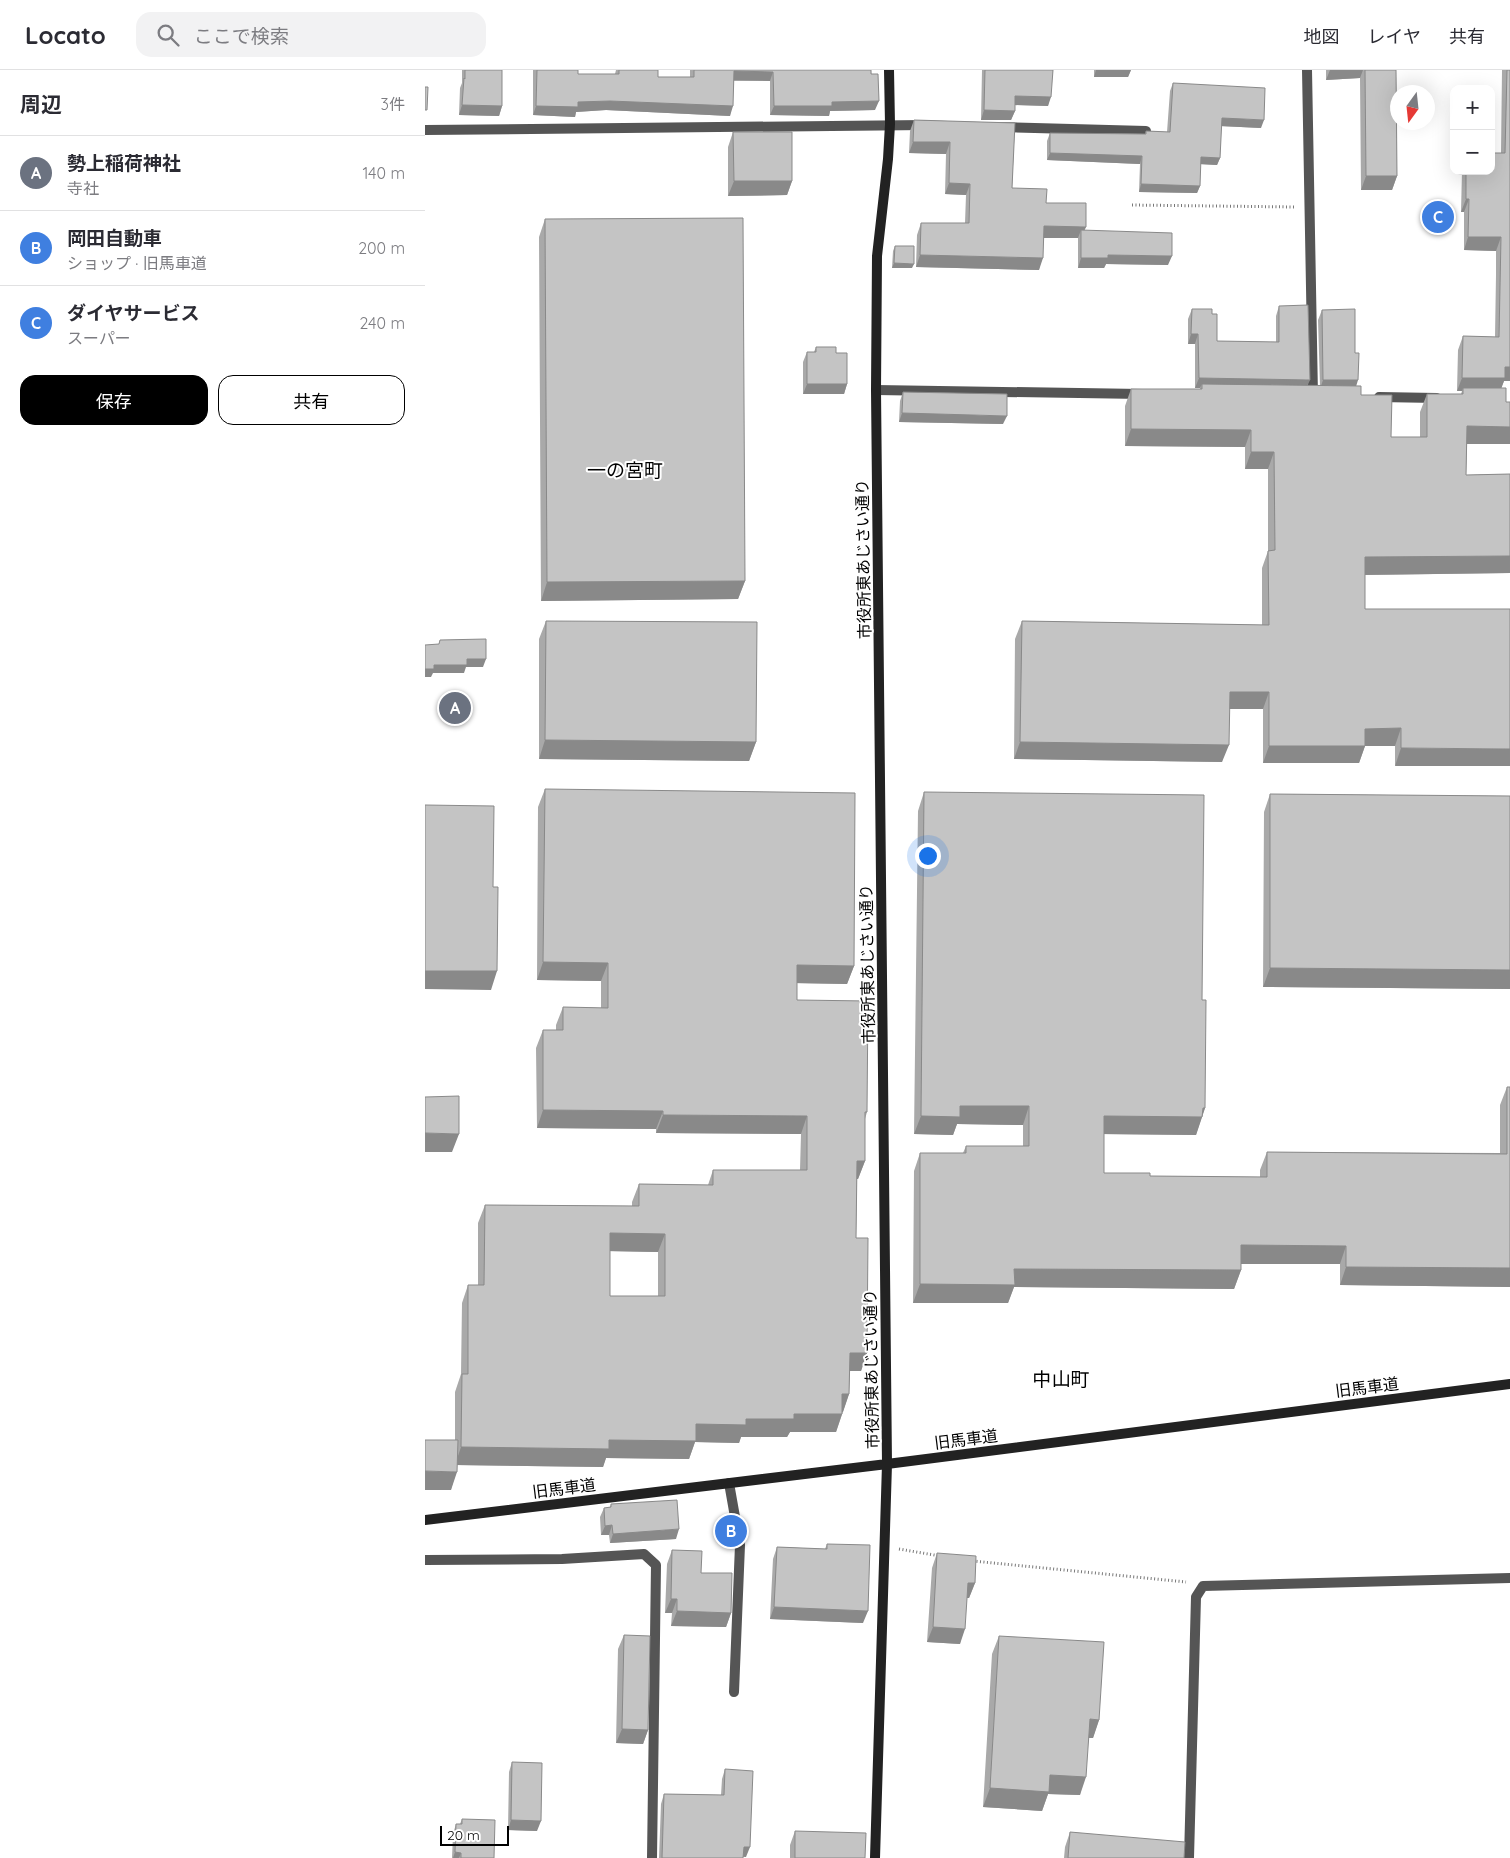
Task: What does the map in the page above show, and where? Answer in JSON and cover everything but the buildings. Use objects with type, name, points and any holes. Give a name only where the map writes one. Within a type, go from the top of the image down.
[{"type":"street","name":"市役所東あじさい通り","points":[[875,1858],[887,1464],[876,390],[877,256],[890,124],[889,70]]},
{"type":"street","points":[[1307,70],[1313,396]]},
{"type":"street","points":[[425,130],[939,125]]},
{"type":"street","points":[[988,127],[1146,131]]},
{"type":"street","points":[[876,390],[1154,394]]},
{"type":"street","points":[[1372,397],[1451,398]]},
{"type":"street","name":"旧馬車道","points":[[425,1520],[887,1464],[1510,1384]]},
{"type":"street","points":[[729,1483],[740,1545],[734,1692]]},
{"type":"street","points":[[425,1560],[563,1559],[644,1554],[656,1565],[651,1858]]},
{"type":"street","points":[[1189,1858],[1196,1597],[1203,1586],[1510,1578]]},
{"type":"path","points":[[1132,205],[1310,207]]},
{"type":"path","points":[[884,1546],[941,1556]]},
{"type":"path","points":[[969,1561],[1188,1582],[1203,1586]]},
{"type":"place","name":"ダイヤサービス","points":[[1438,217]]},
{"type":"place","name":"勢上稲荷神社","points":[[455,708]]},
{"type":"place","name":"岡田自動車","points":[[731,1531]]},
{"type":"district","name":"一の宮町","points":[[625,470]]},
{"type":"district","name":"中山町","points":[[1061,1379]]}]
